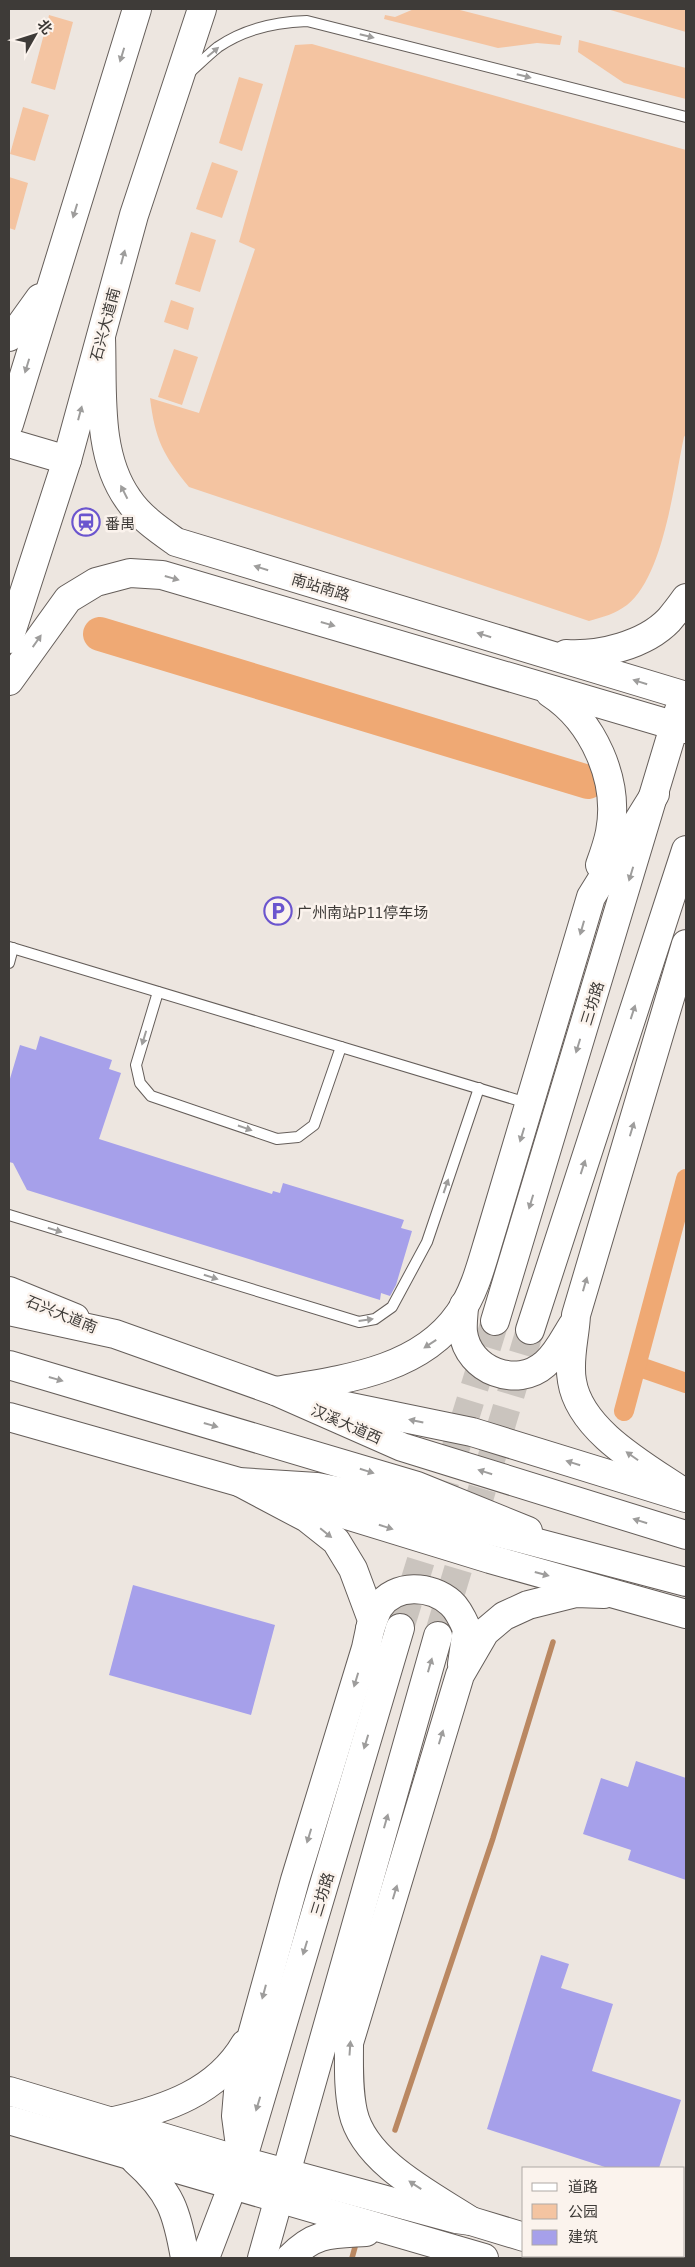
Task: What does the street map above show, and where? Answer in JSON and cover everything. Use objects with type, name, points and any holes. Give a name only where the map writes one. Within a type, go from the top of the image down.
[{"type":"main road","name":"石兴大道南","points":[[9,639],[67,460],[134,215],[202,9]]},
{"type":"main road","points":[[9,424],[134,10]]},
{"type":"main road","points":[[9,337],[17,330],[54,279]]},
{"type":"main road","name":"南站南路","points":[[101,338],[106,441],[113,469],[128,499],[150,523],[176,542],[539,652],[685,692]]},
{"type":"main road","points":[[9,443],[67,460]]},
{"type":"main road","points":[[9,680],[68,599],[96,582],[130,573],[162,575],[680,728]]},
{"type":"main road","points":[[539,652],[574,654],[608,651],[646,636],[668,621],[686,598]]},
{"type":"main road","points":[[275,1391],[355,1378],[409,1356],[443,1335],[464,1305],[476,1279],[531,1104],[610,831],[612,803],[602,758],[584,724],[572,710],[551,694],[521,680]]},
{"type":"main road","name":"三坊路","points":[[495,1321],[655,794],[680,728],[685,692]]},
{"type":"main road","points":[[592,897],[655,794]]},
{"type":"main road","points":[[530,1330],[686,850]]},
{"type":"main road","points":[[686,944],[576,1320],[570,1362],[572,1382],[584,1412],[599,1430],[686,1494]]},
{"type":"main road","name":"石兴大道南","points":[[9,1291],[115,1334]]},
{"type":"main road","points":[[464,1305],[464,1333],[478,1361],[488,1369],[510,1376],[524,1376],[546,1363],[576,1320]]},
{"type":"main road","name":"汉溪大道西","points":[[9,1311],[115,1334],[275,1391],[402,1447],[686,1535]]},
{"type":"main road","points":[[9,1365],[417,1486],[588,1555]]},
{"type":"main road","points":[[275,1391],[472,1432],[686,1498]]},
{"type":"main road","points":[[9,1417],[239,1482],[490,1559],[686,1614]]},
{"type":"main road","points":[[239,1482],[317,1488],[348,1493],[686,1582]]},
{"type":"main road","points":[[239,1482],[307,1518],[336,1541],[353,1569],[372,1620],[295,1880],[254,2028],[237,2103],[236,2116],[242,2160]]},
{"type":"main road","points":[[370,1629],[379,1608],[397,1592],[412,1589],[433,1592],[451,1603],[467,1629],[460,1675],[349,2043],[348,2085],[353,2114],[365,2139],[377,2155],[463,2220]]},
{"type":"main road","points":[[460,1675],[486,1632],[504,1616],[528,1606],[576,1593],[621,1595]]},
{"type":"main road","name":"三坊路","points":[[233,2187],[400,1628]]},
{"type":"main road","points":[[262,2258],[285,2171],[438,1636]]},
{"type":"main road","points":[[112,2121],[145,2114],[191,2096],[207,2086],[220,2077],[236,2060],[254,2028]]},
{"type":"main road","points":[[9,2091],[242,2160],[522,2236]]},
{"type":"main road","points":[[9,2120],[233,2187],[484,2258]]},
{"type":"main road","points":[[130,2156],[156,2178],[168,2196],[177,2216],[185,2258]]},
{"type":"main road","points":[[205,2258],[233,2187]]},
{"type":"main road","points":[[454,2249],[441,2236],[442,2228],[463,2220]]},
{"type":"main road","points":[[290,2258],[309,2242],[327,2234],[388,2232]]},
{"type":"lane","points":[[177,84],[218,47],[250,31],[280,22],[307,21],[686,117]]},
{"type":"lane","points":[[9,963],[11,948],[531,1104]]},
{"type":"lane","points":[[158,992],[136,1065],[140,1083],[151,1096],[276,1138],[298,1137],[314,1125],[342,1047]]},
{"type":"lane","points":[[9,1215],[359,1322],[375,1319],[392,1307],[427,1242],[479,1088]]},
{"type":"green space","points":[[414,9],[456,9],[562,36],[560,45],[537,43],[498,48],[384,19],[385,15],[395,17]]},
{"type":"green space","points":[[607,9],[686,9],[686,32]]},
{"type":"green space","points":[[49,15],[73,22],[55,90],[31,83]]},
{"type":"green space","points":[[579,40],[686,68],[686,99],[624,83],[578,52]]},
{"type":"green space","points":[[312,44],[686,150],[686,434],[659,551],[640,591],[627,605],[618,611],[589,621],[189,487],[167,456],[158,436],[150,398],[199,413],[255,249],[239,242],[295,45]]},
{"type":"green space","points":[[239,77],[263,84],[242,151],[219,143]]},
{"type":"green space","points":[[23,107],[49,115],[35,161],[10,154]]},
{"type":"green space","points":[[212,162],[238,171],[222,218],[196,209]]},
{"type":"green space","points":[[9,177],[28,183],[15,230],[9,228]]},
{"type":"green space","points":[[191,232],[216,240],[200,292],[175,284]]},
{"type":"green space","points":[[171,300],[194,308],[188,330],[164,322]]},
{"type":"green space","points":[[174,349],[198,357],[182,405],[158,397]]},
{"type":"building","points":[[40,1036],[112,1060],[109,1069],[121,1073],[99,1139],[272,1194],[273,1191],[280,1193],[283,1183],[404,1220],[401,1228],[412,1231],[396,1285],[390,1296],[381,1293],[380,1300],[27,1190],[13,1163],[9,1162],[9,1082],[20,1045],[36,1050]]},
{"type":"building","points":[[133,1585],[275,1625],[251,1715],[109,1675]]},
{"type":"building","points":[[636,1761],[686,1778],[686,1880],[628,1860],[631,1850],[583,1834],[601,1778],[628,1787]]},
{"type":"building","points":[[541,1955],[569,1964],[561,1988],[613,2004],[592,2071],[681,2100],[659,2167],[605,2167],[487,2129]]},
{"type":"waterway","points":[[100,634],[588,782]]},
{"type":"waterway","points":[[624,1411],[686,1179]]},
{"type":"waterway","points":[[637,1366],[686,1383]]},
{"type":"waterway","points":[[395,2130],[493,1838],[553,1642]]},
{"type":"waterway","points":[[352,2258],[355,2247]]},
{"type":"tunnel","points":[[400,1628],[495,1321]]},
{"type":"tunnel","points":[[438,1636],[530,1330]]},
{"type":"place","name":"番禺","points":[[86,522]]},
{"type":"place","name":"广州南站P11停车场","points":[[278,911]]}]
